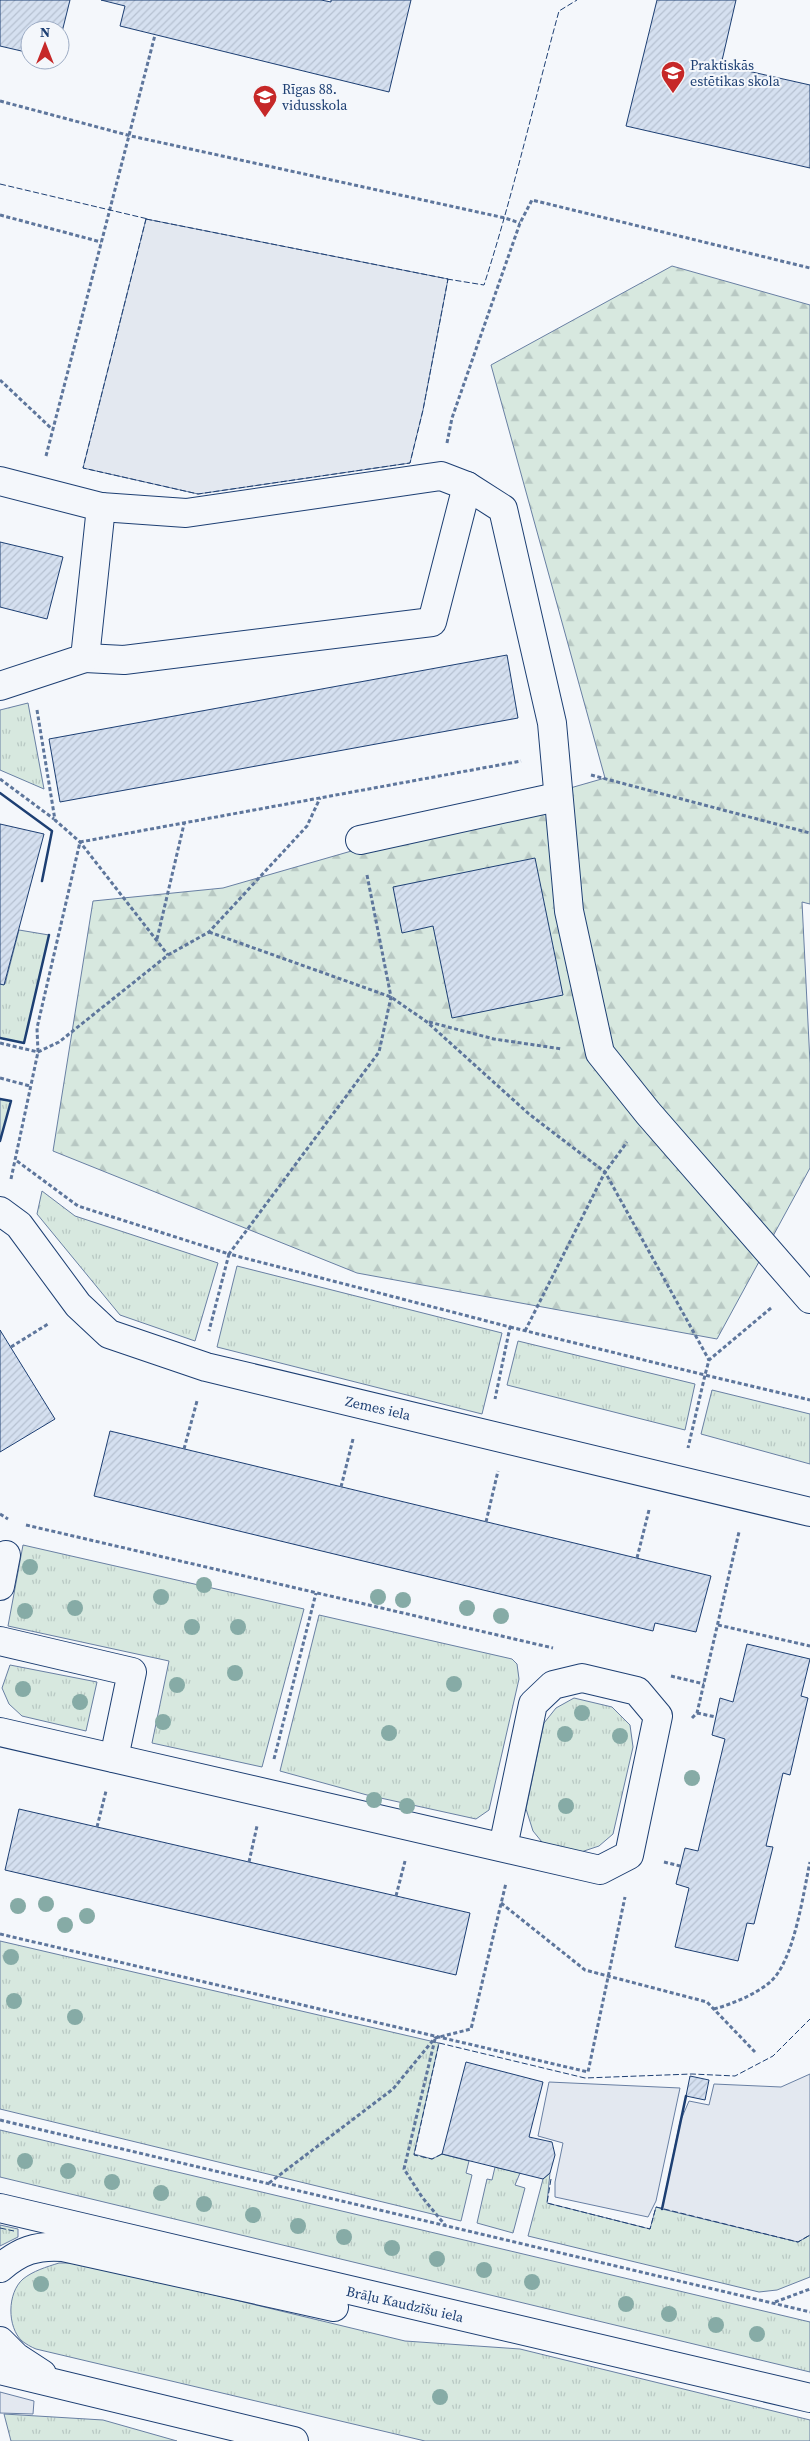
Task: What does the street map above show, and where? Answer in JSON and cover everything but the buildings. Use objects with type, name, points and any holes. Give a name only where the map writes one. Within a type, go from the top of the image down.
[{"type":"street","points":[[0,481],[101,507],[186,513],[441,476],[467,486],[503,509],[552,723],[557,797],[569,911],[600,1053],[648,1113],[804,1293]]},
{"type":"street","points":[[0,686],[85,658],[124,660],[432,622],[467,486]]},
{"type":"street","points":[[85,658],[101,507]]},
{"type":"street","points":[[360,840],[557,797]]},
{"type":"street","name":"Zemes iela","points":[[1,1211],[19,1225],[78,1305],[109,1334],[203,1366],[810,1512]]},
{"type":"street","points":[[0,1586],[6,1555]]},
{"type":"street","points":[[0,1640],[132,1672],[114,1758]]},
{"type":"street","points":[[0,1732],[600,1870],[629,1855],[658,1716],[637,1691],[582,1678],[553,1685],[534,1704],[503,1847]]},
{"type":"street","name":"Brāļu Kaudzīšu iela","points":[[0,2208],[810,2398]]},
{"type":"street","points":[[0,2268],[26,2250],[44,2246],[63,2247],[391,2319],[421,2323],[456,2316]]},
{"type":"street","points":[[0,2341],[16,2356],[57,2383]]},
{"type":"street","points":[[0,2370],[294,2441]]},
{"type":"path","points":[[37,490],[156,35]]},
{"type":"path","points":[[0,101],[131,136],[505,218],[520,223]]},
{"type":"path","points":[[441,476],[452,418],[520,223],[532,200],[810,268]]},
{"type":"path","points":[[0,215],[101,242]]},
{"type":"path","points":[[0,380],[53,430]]},
{"type":"path","points":[[32,675],[54,820]]},
{"type":"path","points":[[80,842],[520,761],[556,765],[810,833]]},
{"type":"path","points":[[0,779],[80,842],[168,955]]},
{"type":"path","points":[[0,1043],[38,1052],[59,1042],[168,955],[209,932],[307,826],[320,798]]},
{"type":"path","points":[[156,939],[184,824]]},
{"type":"path","points":[[184,1449],[229,1254],[379,1052],[391,997],[360,840]]},
{"type":"path","points":[[1,1211],[17,1161],[38,1052],[37,1028],[80,842]]},
{"type":"path","points":[[209,932],[391,997],[427,1022],[529,1114],[606,1172],[708,1360],[705,1375],[670,1478],[637,1558]]},
{"type":"path","points":[[427,1022],[494,1039],[577,1052],[600,1053]]},
{"type":"path","points":[[0,1078],[30,1086]]},
{"type":"path","points":[[525,1331],[606,1172],[648,1113]]},
{"type":"path","points":[[17,1161],[78,1206],[229,1254],[525,1331],[810,1400]]},
{"type":"path","points":[[708,1360],[804,1293]]},
{"type":"path","points":[[11,1347],[78,1305]]},
{"type":"path","points":[[486,1522],[510,1327]]},
{"type":"path","points":[[341,1487],[360,1404]]},
{"type":"path","points":[[23,1524],[562,1650]]},
{"type":"path","points":[[249,1862],[316,1593]]},
{"type":"path","points":[[718,1625],[810,1646]]},
{"type":"path","points":[[666,1675],[704,1684]]},
{"type":"path","points":[[697,1713],[716,1717]]},
{"type":"path","points":[[714,2009],[731,2004],[770,1983],[788,1958],[810,1862]]},
{"type":"path","points":[[268,2183],[393,2089],[435,2038],[471,2029],[507,1877]]},
{"type":"path","points":[[500,1903],[585,1970],[707,2002],[755,2052]]},
{"type":"path","points":[[0,1934],[435,2038],[588,2072]]},
{"type":"path","points":[[435,2038],[404,2169],[422,2197],[446,2226]]},
{"type":"path","points":[[0,2120],[810,2312]]},
{"type":"path","points":[[774,2303],[810,2289]]},
{"type":"green space","points":[[672,266],[810,305],[810,904],[802,902],[810,1063],[810,1168],[717,1339],[357,1273],[53,1151],[93,901],[223,888],[605,778],[491,365]]},
{"type":"green space","points":[[28,703],[44,789],[0,770],[0,710]]},
{"type":"green space","points":[[19,930],[49,935],[24,1043],[0,1038],[0,984],[5,984]]},
{"type":"green space","points":[[0,1099],[11,1101],[0,1141]]},
{"type":"green space","points":[[42,1191],[75,1216],[218,1263],[195,1341],[120,1315],[37,1214]]},
{"type":"green space","points":[[237,1266],[502,1333],[482,1414],[217,1347]]},
{"type":"green space","points":[[518,1341],[695,1384],[685,1430],[507,1385]]},
{"type":"green space","points":[[712,1390],[810,1414],[810,1464],[701,1434]]},
{"type":"green space","points":[[23,1545],[304,1609],[262,1767],[152,1743],[169,1661],[8,1626]]},
{"type":"green space","points":[[319,1615],[512,1659],[517,1664],[519,1679],[489,1810],[476,1819],[367,1795],[280,1771]]},
{"type":"green space","points":[[10,1665],[97,1682],[86,1731],[22,1716],[9,1704],[2,1688]]},
{"type":"green space","points":[[574,1698],[612,1707],[630,1725],[633,1747],[613,1834],[599,1846],[578,1853],[546,1847],[533,1831],[526,1809],[544,1723],[556,1708]]},
{"type":"green space","points":[[0,1941],[439,2043],[414,2154],[432,2159],[442,2154],[469,2161],[466,2173],[472,2175],[461,2221],[0,2109]]},
{"type":"green space","points":[[0,2130],[810,2322],[810,2372],[0,2177]]},
{"type":"green space","points":[[495,2167],[520,2173],[515,2185],[525,2188],[513,2233],[477,2223],[487,2179],[492,2180]]},
{"type":"green space","points":[[550,2173],[547,2203],[650,2229],[656,2207],[798,2242],[810,2235],[810,2277],[777,2290],[759,2292],[528,2236],[543,2179]]},
{"type":"green space","points":[[0,2225],[18,2229],[18,2237],[0,2246]]},
{"type":"green space","points":[[59,2263],[82,2263],[405,2341],[520,2349],[810,2420],[810,2441],[425,2441],[36,2349],[22,2341],[17,2335],[11,2310],[14,2293],[18,2285],[27,2276],[35,2271]]},
{"type":"green space","points":[[4,2414],[103,2420],[177,2441],[11,2441]]},
{"type":"shaded area","points":[[146,219],[448,279],[423,410],[410,463],[198,494],[83,468]]},
{"type":"shaded area","points":[[810,2074],[810,2235],[798,2242],[662,2209],[680,2122],[689,2101],[709,2105],[714,2084],[781,2087]]},
{"type":"shaded area","points":[[549,2082],[680,2088],[656,2201],[648,2217],[555,2197],[555,2182],[563,2143],[538,2136]]},
{"type":"shaded area","points":[[0,2392],[34,2401],[33,2414],[0,2413]]},
{"type":"fence","points":[[447,279],[484,285],[514,183],[559,11],[577,0]]},
{"type":"fence","points":[[0,184],[148,219]]},
{"type":"fence","points":[[146,219],[448,279],[423,410],[410,463],[198,494],[83,468],[146,219]]},
{"type":"fence","points":[[442,2154],[432,2159],[414,2155],[439,2043],[585,2078],[692,2074],[735,2076],[773,2056],[810,2019]]},
{"type":"fence","points":[[551,2179],[547,2203],[650,2229],[656,2207],[798,2242],[810,2235]]},
{"type":"fence","points":[[0,2228],[14,2231]]},
{"type":"wall","points":[[0,793],[52,831],[42,881]]},
{"type":"wall","points":[[0,1038],[24,1043],[49,935]]},
{"type":"wall","points":[[0,1099],[11,1101],[0,1141]]},
{"type":"wall","points":[[662,2209],[686,2096]]},
{"type":"place","name":"Praktiskās estētikas skola","points":[[673,94]]},
{"type":"place","name":"Rīgas 88. vidusskola","points":[[265,118]]}]
